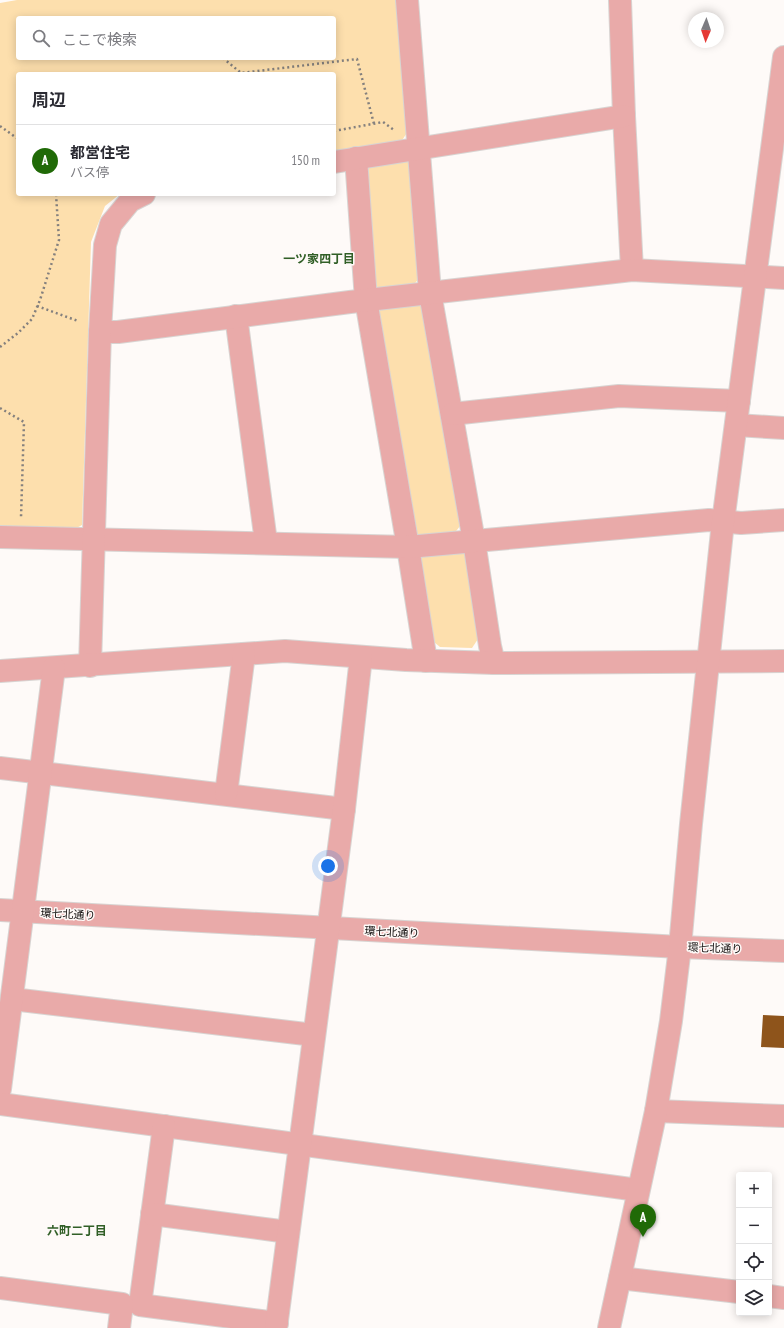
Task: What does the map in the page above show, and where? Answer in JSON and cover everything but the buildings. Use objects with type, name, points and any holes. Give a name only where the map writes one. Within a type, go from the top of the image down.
[{"type":"street","points":[[407,0],[430,293],[494,663]]},
{"type":"street","points":[[620,0],[632,270]]},
{"type":"street","points":[[609,1328],[656,1111],[671,1021],[680,947],[723,522],[784,57]]},
{"type":"street","points":[[336,162],[624,116]]},
{"type":"street","points":[[356,158],[366,300],[426,661]]},
{"type":"street","points":[[90,666],[100,332],[105,245],[111,224],[130,201],[140,196]]},
{"type":"street","points":[[100,332],[118,332],[366,300],[632,270],[784,278]]},
{"type":"street","points":[[236,316],[266,542]]},
{"type":"street","points":[[452,414],[619,396],[739,400]]},
{"type":"street","points":[[736,425],[784,428]]},
{"type":"street","points":[[10,537],[266,542],[408,547],[494,538],[709,520],[742,523],[784,520]]},
{"type":"street","points":[[0,671],[90,666],[285,651],[426,661],[494,663],[784,661]]},
{"type":"street","points":[[226,794],[244,654]]},
{"type":"street","points":[[0,1288],[131,1304],[277,1325],[344,809],[361,656]]},
{"type":"street","points":[[0,1089],[54,668]]},
{"type":"street","points":[[0,768],[344,809]]},
{"type":"street","name":"環七北通り","points":[[0,910],[680,947],[784,951]]},
{"type":"street","points":[[12,999],[314,1035]]},
{"type":"street","points":[[0,1104],[638,1190]]},
{"type":"street","points":[[656,1111],[784,1116]]},
{"type":"street","points":[[119,1328],[131,1304],[152,1214],[164,1126]]},
{"type":"street","points":[[152,1214],[288,1232]]},
{"type":"street","points":[[620,1278],[736,1292]]},
{"type":"street","points":[[772,1296],[784,1298]]},
{"type":"path","points":[[225,60],[239,72]]},
{"type":"path","points":[[258,72],[357,60],[374,124]]},
{"type":"path","points":[[336,131],[383,122],[419,148]]},
{"type":"path","points":[[0,126],[16,137]]},
{"type":"path","points":[[0,347],[18,333],[32,319],[37,306],[59,240],[56,196]]},
{"type":"path","points":[[37,306],[84,322],[100,332]]},
{"type":"path","points":[[0,408],[24,422],[10,537]]},
{"type":"shaded area","points":[[17,0],[400,0],[410,128],[401,142],[336,152],[336,72],[16,72],[16,196],[118,196],[105,206],[91,242],[82,525],[71,531],[0,528],[0,3]]},
{"type":"shaded area","points":[[402,156],[412,165],[420,277],[412,287],[380,290],[373,282],[364,169],[371,161]]},
{"type":"shaded area","points":[[416,302],[424,309],[460,526],[453,535],[421,538],[410,531],[376,316],[383,306]]},
{"type":"shaded area","points":[[423,551],[465,553],[478,639],[472,648],[440,647],[434,642],[418,561]]},
{"type":"place","name":"都営住宅","points":[[643,1237]]},
{"type":"district","name":"一ツ家四丁目","points":[[319,258]]},
{"type":"district","name":"六町二丁目","points":[[77,1230]]}]
